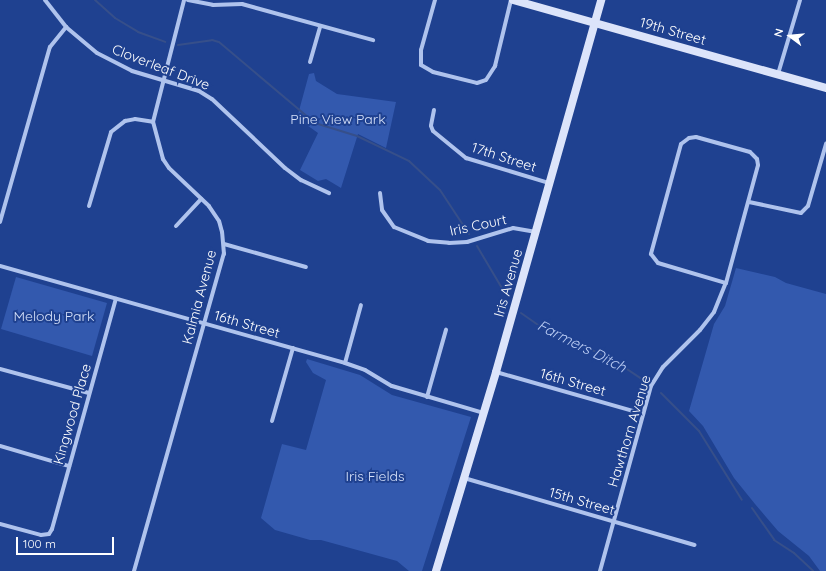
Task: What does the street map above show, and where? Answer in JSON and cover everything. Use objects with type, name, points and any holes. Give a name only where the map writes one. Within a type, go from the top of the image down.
[{"type":"main road","name":"19th Street","points":[[512,0],[826,88]]},
{"type":"main road","name":"Iris Avenue","points":[[436,571],[496,372],[600,0]]},
{"type":"street","name":"Cloverleaf Drive","points":[[45,0],[66,27],[97,53],[114,62],[162,80],[199,91],[212,99],[285,168],[301,180],[328,193]]},
{"type":"street","name":"Kalmia Avenue","points":[[134,571],[204,323],[224,244],[219,221],[201,199],[163,159],[153,122],[162,80],[184,0]]},
{"type":"street","points":[[188,0],[213,5],[242,4],[373,40]]},
{"type":"street","points":[[435,0],[421,50],[421,65],[433,72],[477,83],[486,80],[494,66],[512,0]]},
{"type":"street","points":[[778,75],[800,0]]},
{"type":"street","points":[[310,62],[320,26]]},
{"type":"street","points":[[0,222],[50,47],[66,27]]},
{"type":"street","name":"17th Street","points":[[434,110],[431,126],[433,131],[466,158],[550,183]]},
{"type":"street","points":[[89,206],[111,132],[125,121],[135,119],[153,122]]},
{"type":"street","name":"Hawthorn Avenue","points":[[600,571],[643,414],[656,375],[704,325],[714,312],[726,283],[758,165],[754,155],[696,137],[685,140],[679,151],[651,254],[658,263],[726,283]]},
{"type":"street","points":[[749,202],[801,213],[808,206],[826,144]]},
{"type":"street","points":[[821,163],[826,164]]},
{"type":"street","name":"Iris Court","points":[[380,193],[382,210],[394,227],[428,241],[449,243],[467,242],[513,228],[536,232]]},
{"type":"street","points":[[176,226],[201,199]]},
{"type":"street","points":[[224,244],[306,267]]},
{"type":"street","name":"16th Street","points":[[0,266],[116,300],[345,363],[365,370],[392,386],[484,413]]},
{"type":"street","name":"Kingwood Place","points":[[0,524],[41,535],[49,534],[116,300]]},
{"type":"street","points":[[345,363],[361,305]]},
{"type":"street","points":[[428,397],[446,330]]},
{"type":"street","points":[[272,421],[294,348]]},
{"type":"street","points":[[0,369],[89,393]]},
{"type":"street","name":"16th Street","points":[[496,372],[643,414]]},
{"type":"street","points":[[0,446],[68,466]]},
{"type":"street","name":"15th Street","points":[[464,478],[694,545]]},
{"type":"green space","name":"Pine View Park","points":[[314,73],[316,81],[337,94],[396,102],[386,148],[358,134],[341,188],[326,179],[318,181],[300,170],[318,133],[297,118],[309,74]]},
{"type":"green space","points":[[736,268],[775,277],[786,283],[826,294],[826,571],[820,571],[809,556],[778,531],[734,478],[703,426],[689,411],[714,324],[725,306]]},
{"type":"green space","name":"Melody Park","points":[[16,277],[107,303],[92,356],[1,329]]},
{"type":"green space","name":"Iris Fields","points":[[307,359],[360,375],[392,395],[471,417],[422,571],[409,571],[397,561],[321,540],[310,540],[275,530],[261,518],[282,444],[306,450],[326,380],[313,373],[306,362]]},
{"type":"waterway","name":"Farmers Ditch","points":[[95,0],[115,18],[138,32],[165,42]]},
{"type":"waterway","name":"Farmers Ditch","points":[[178,45],[212,40],[219,42],[315,123],[357,136],[409,161],[440,190],[469,234]]},
{"type":"waterway","name":"Farmers Ditch","points":[[477,246],[506,295]]},
{"type":"waterway","name":"Farmers Ditch","points":[[521,313],[541,327],[612,359],[643,380]]},
{"type":"waterway","name":"Farmers Ditch","points":[[661,393],[699,431],[742,500]]},
{"type":"waterway","name":"Farmers Ditch","points":[[752,508],[774,540],[794,553],[813,571]]}]
